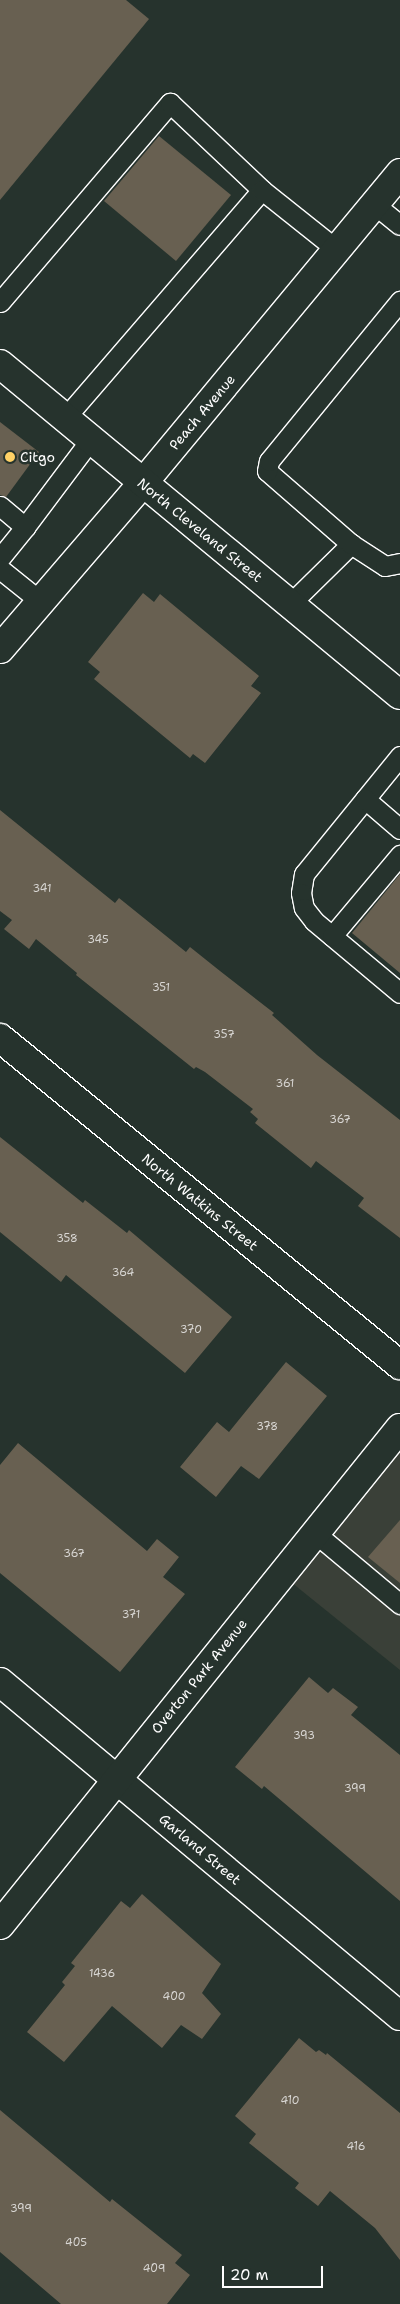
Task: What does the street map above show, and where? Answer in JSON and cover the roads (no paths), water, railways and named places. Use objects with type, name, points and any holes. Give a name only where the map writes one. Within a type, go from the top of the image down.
[{"type":"street","name":"Peach Avenue","points":[[0,649],[143,483],[400,173]]},
{"type":"street","name":"North Cleveland Street","points":[[0,364],[400,695]]},
{"type":"street","name":"North Watkins Street","points":[[0,1038],[400,1365]]},
{"type":"street","name":"Overton Park Avenue","points":[[0,1925],[400,1428]]},
{"type":"street","name":"Garland Street","points":[[0,1682],[400,2016]]},
{"type":"lane","points":[[0,302],[170,104],[262,190],[336,249]]},
{"type":"lane","points":[[65,418],[262,190]]},
{"type":"lane","points":[[374,204],[400,224]]},
{"type":"lane","points":[[400,302],[269,461],[267,471],[351,544],[385,566],[400,563]]},
{"type":"lane","points":[[0,558],[26,527],[90,440]]},
{"type":"lane","points":[[0,506],[26,527]]},
{"type":"lane","points":[[290,604],[351,544]]},
{"type":"lane","points":[[0,569],[40,602]]},
{"type":"lane","points":[[400,756],[304,874],[302,893],[304,908],[332,936],[400,993]]},
{"type":"lane","points":[[365,799],[400,829]]},
{"type":"lane","points":[[332,936],[400,855]]},
{"type":"lane","points":[[315,1533],[400,1604]]},
{"type":"place","name":"Citgo","points":[[10,457]]}]
